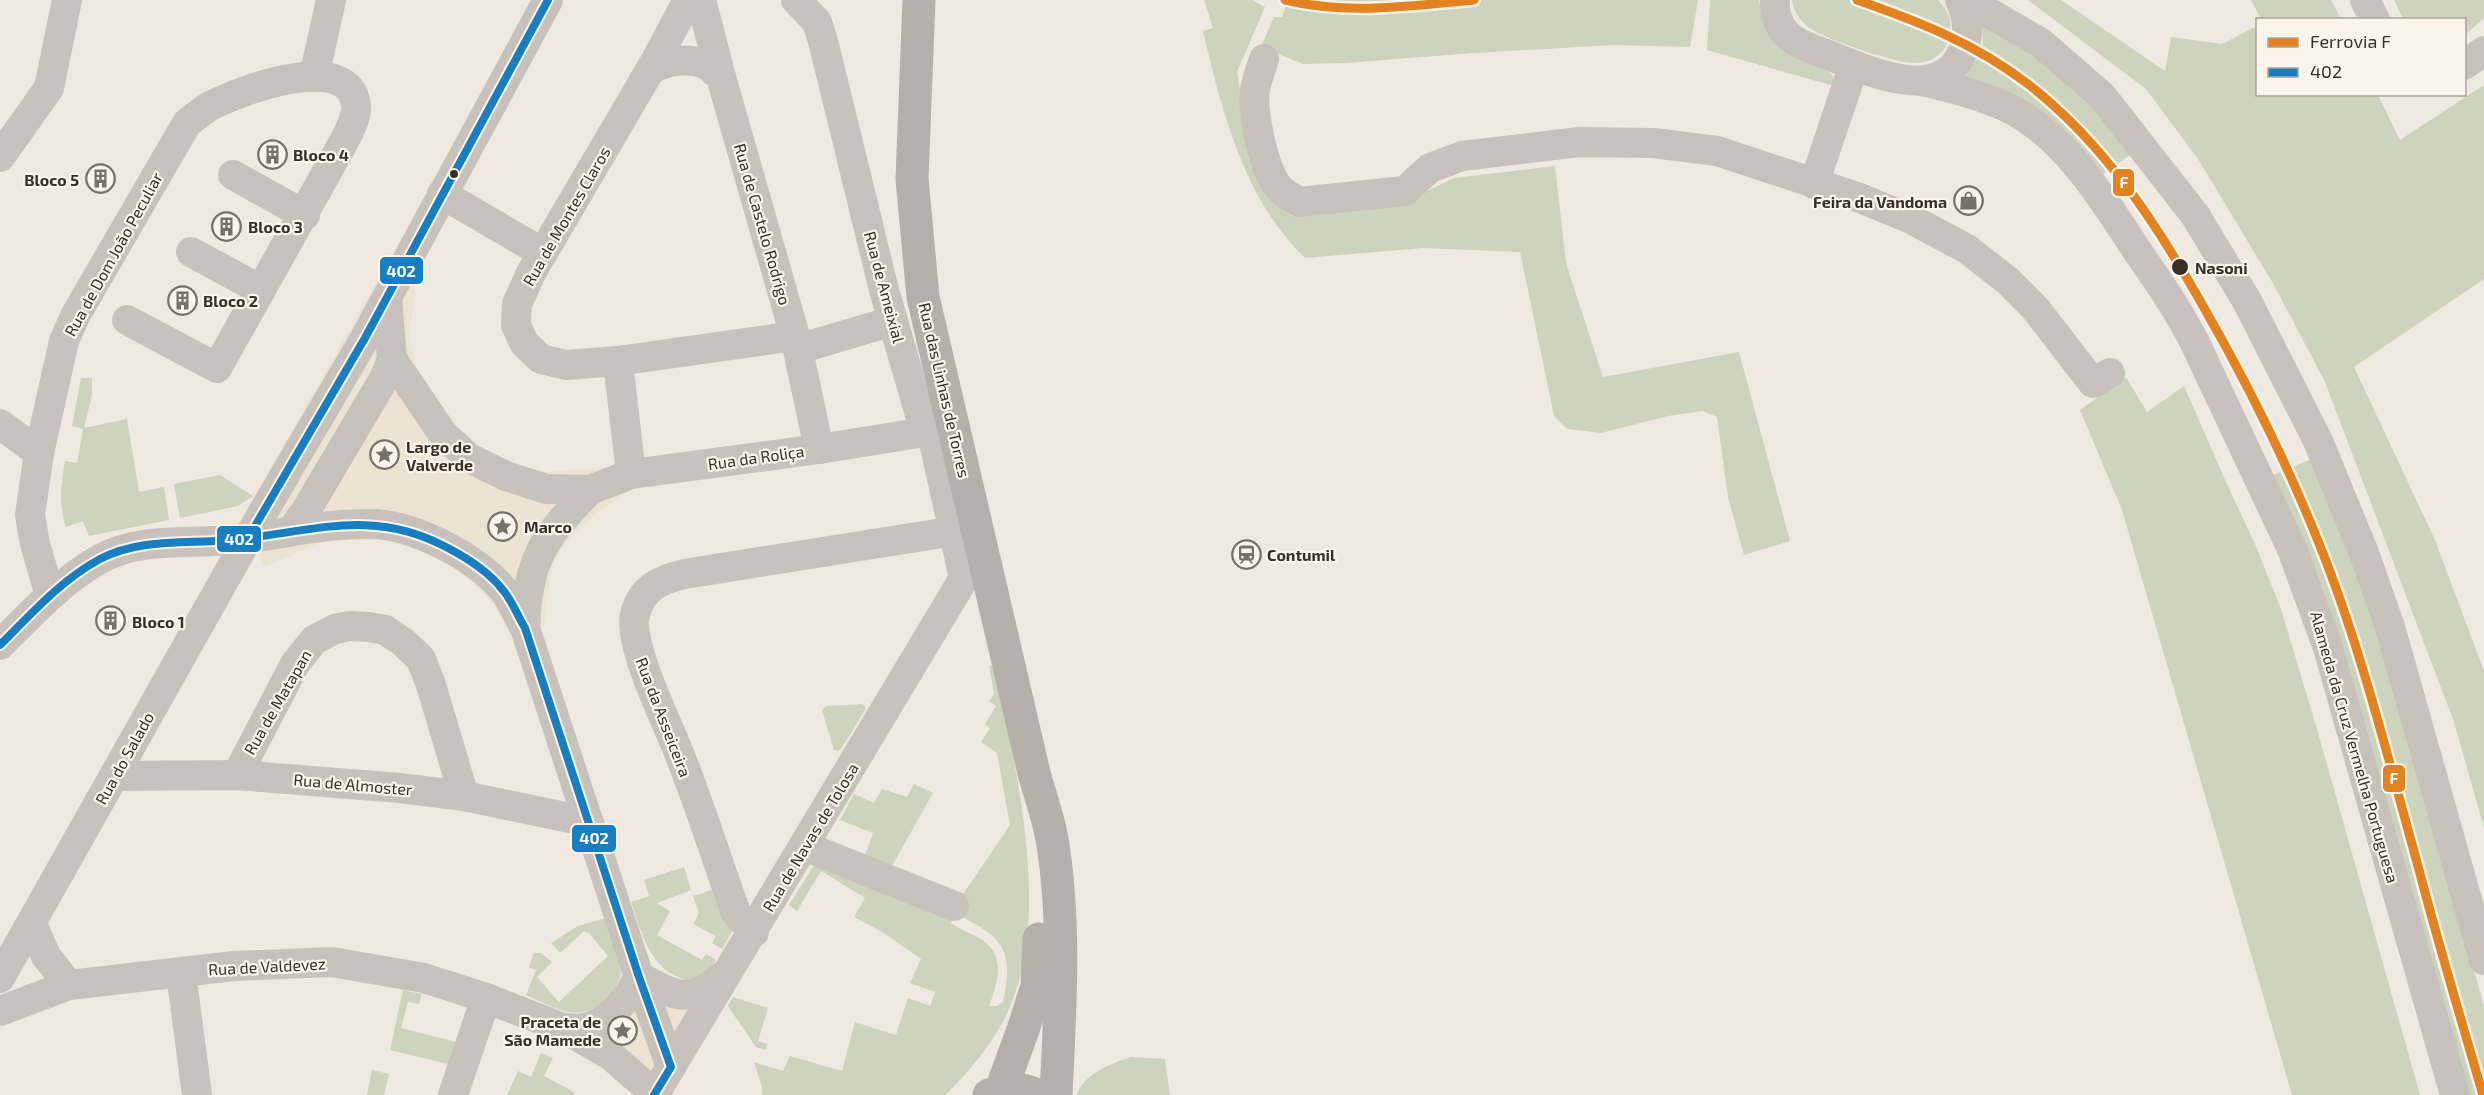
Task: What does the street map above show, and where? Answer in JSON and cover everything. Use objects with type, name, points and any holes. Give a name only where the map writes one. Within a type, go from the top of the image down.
[{"type":"main road","name":"Rua das Linhas de Torres","points":[[919,0],[912,179],[923,297],[1034,773],[1052,838],[1059,900],[1061,963],[1056,1095]]},
{"type":"main road","name":"Rua das Linhas de Torres","points":[[995,1093],[1023,1030],[1037,986],[1041,910],[1041,837],[1034,773]]},
{"type":"main road","points":[[995,1093],[1016,1089],[1037,1095]]},
{"type":"street","points":[[0,157],[49,88],[67,0]]},
{"type":"street","points":[[314,77],[331,0]]},
{"type":"street","name":"Rua de Montes Claros","points":[[688,0],[651,69],[543,253],[517,304],[516,325],[524,343],[541,359],[566,365],[618,362],[796,342],[893,321]]},
{"type":"street","name":"Rua de Castelo Rodrigo","points":[[701,0],[796,342],[819,449]]},
{"type":"street","name":"Rua de Ameixial","points":[[796,0],[817,22],[820,31],[893,321],[925,432],[934,442],[964,578]]},
{"type":"street","name":"Alameda da Cruz Vermelha Portuguesa","points":[[1774,0],[1774,10],[1783,31],[1801,44],[1854,65],[1902,79],[1952,87],[2005,106],[2025,119],[2062,149],[2098,193],[2181,317],[2292,549],[2328,648],[2455,1095]]},
{"type":"street","points":[[1922,81],[1942,76],[1958,60],[1965,45],[1967,33],[1967,16],[1960,0]]},
{"type":"street","points":[[1967,0],[2041,42],[2102,96],[2194,215],[2253,311],[2318,441],[2364,553],[2390,627],[2484,960]]},
{"type":"street","points":[[2365,0],[2374,18]]},
{"type":"street","points":[[248,538],[387,298],[543,3]]},
{"type":"street","points":[[2466,64],[2484,51]]},
{"type":"street","points":[[1264,59],[1255,92],[1256,116],[1263,150],[1271,175],[1280,189],[1299,202],[1405,191],[1430,168],[1462,156],[1580,142],[1653,143],[1718,151],[1911,219],[1967,249],[2008,281],[2035,308],[2093,383],[2110,373]]},
{"type":"street","points":[[651,69],[664,62],[680,60],[705,64],[721,77]]},
{"type":"street","points":[[1814,183],[1854,65]]},
{"type":"street","name":"Rua de Dom João Peculiar","points":[[50,595],[35,544],[30,515],[39,453],[64,341],[75,316],[187,123],[209,106],[256,88],[291,78],[336,78],[351,88],[356,107],[342,145],[217,368],[127,320]]},
{"type":"street","points":[[233,175],[304,215]]},
{"type":"street","points":[[442,194],[543,253]]},
{"type":"street","points":[[191,252],[261,290]]},
{"type":"street","points":[[387,298],[392,359],[443,434],[469,458],[506,476],[546,489],[590,490]]},
{"type":"street","points":[[291,531],[307,509],[379,387],[392,359]]},
{"type":"street","points":[[618,362],[631,474]]},
{"type":"street","points":[[0,424],[39,453]]},
{"type":"street","name":"Rua da Roliça","points":[[590,490],[631,474],[819,449],[925,432]]},
{"type":"street","points":[[525,628],[526,593],[531,571],[558,523],[590,490]]},
{"type":"street","points":[[0,645],[50,595],[100,559],[129,548],[170,541],[212,542],[291,531],[372,524],[411,532],[444,545],[476,565],[501,586],[525,628],[639,978],[671,1067]]},
{"type":"street","name":"Rua da Asseiceira","points":[[754,932],[736,913],[680,754],[637,646],[634,616],[644,592],[661,580],[684,574],[955,531]]},
{"type":"street","name":"Rua do Salado","points":[[0,978],[248,538]]},
{"type":"street","name":"Rua de Navas de Tolosa","points":[[655,1095],[964,578]]},
{"type":"street","name":"Rua de Matapan","points":[[237,775],[296,664],[314,640],[335,629],[349,626],[369,627],[385,630],[403,642],[421,659],[464,796]]},
{"type":"street","name":"Rua de Almoster","points":[[114,776],[237,775],[342,782],[464,796],[589,822]]},
{"type":"street","points":[[804,846],[954,906]]},
{"type":"street","points":[[32,924],[46,956],[69,985]]},
{"type":"street","name":"Rua de Valdevez","points":[[0,1011],[69,985],[234,966],[332,962],[424,978],[486,998],[563,1028]]},
{"type":"street","points":[[639,978],[674,993],[690,996],[701,992],[731,969]]},
{"type":"street","points":[[181,973],[197,1095]]},
{"type":"street","points":[[563,1028],[582,1029],[596,1025],[624,1001],[639,978]]},
{"type":"street","points":[[453,1095],[486,998]]},
{"type":"street","points":[[563,1028],[610,1055],[655,1095]]},
{"type":"green space","points":[[1204,0],[1252,0],[1265,7],[1237,72],[1251,152],[1267,190],[1292,216],[1407,201],[1454,178],[1555,166],[1566,263],[1603,377],[1739,352],[1790,541],[1744,555],[1728,497],[1717,417],[1703,411],[1668,416],[1601,433],[1567,429],[1554,416],[1520,252],[1423,248],[1305,258],[1284,235],[1266,209],[1238,153],[1218,92],[1203,31],[1213,28]]},
{"type":"green space","points":[[1288,0],[1698,0],[1690,47],[1614,45],[1303,64],[1261,47],[1274,17],[1282,17]]},
{"type":"green space","points":[[1710,0],[1759,0],[1763,23],[1768,32],[1827,70],[1833,77],[1834,86],[1707,50]]},
{"type":"green space","points":[[1792,0],[1938,0],[1949,17],[1951,27],[1949,38],[1941,53],[1926,61],[1914,63],[1891,59],[1844,44],[1808,27],[1797,15]]},
{"type":"green space","points":[[2028,0],[2061,0],[2165,71],[2171,37],[2222,44],[2256,27],[2256,96],[2378,96],[2400,140],[2484,85],[2484,279],[2354,367],[2435,540],[2484,671],[2484,828],[2454,722],[2325,382],[2274,285],[2198,159],[2146,89]]},
{"type":"green space","points":[[2251,0],[2331,0],[2340,18],[2260,18]]},
{"type":"green space","points":[[2394,0],[2484,0],[2484,18],[2466,34],[2466,18],[2403,18]]},
{"type":"green space","points":[[1982,23],[2005,35],[2046,64],[2101,114],[2136,151],[2100,176],[1965,77],[1983,48]]},
{"type":"green space","points":[[2126,377],[2147,412],[2184,386],[2255,544],[2281,609],[2420,1095],[2292,1095],[2122,510],[2080,410]]},
{"type":"green space","points":[[81,378],[92,378],[92,395],[84,428],[127,419],[139,492],[164,487],[169,520],[89,536],[83,521],[66,527],[61,502],[61,486],[65,461],[77,463],[83,429],[72,426]]},
{"type":"green space","points":[[2314,458],[2375,616],[2484,1006],[2484,1095],[2467,1095],[2268,477]]},
{"type":"green space","points":[[220,475],[253,496],[238,506],[180,518],[174,484]]},
{"type":"green space","points":[[995,665],[1011,745],[1019,788],[1029,876],[1024,961],[1008,1012],[975,1063],[945,1095],[762,1095],[762,1087],[754,1062],[783,1071],[790,1056],[842,1071],[855,1022],[896,1035],[908,998],[930,1006],[935,992],[910,983],[921,959],[884,933],[854,917],[865,898],[821,871],[797,911],[789,905],[816,862],[959,900],[1010,825],[997,753],[981,742],[990,728],[985,724],[996,706],[989,701],[994,694],[989,666]],"holes":[[[954,913],[993,937],[1001,945],[1005,956],[1007,968],[1003,1002],[997,1006],[989,1006],[997,981],[995,955],[984,941],[951,923]]]},
{"type":"green space","points":[[862,704],[865,710],[841,749],[834,750],[822,710],[826,706]]},
{"type":"green space","points":[[914,784],[933,793],[889,871],[863,861],[873,833],[840,820],[854,794],[874,803],[882,789],[907,797]]},
{"type":"green space","points":[[684,867],[691,890],[657,903],[670,911],[657,935],[702,960],[706,954],[716,960],[708,971],[688,981],[675,976],[656,960],[644,939],[631,902],[649,896],[644,880]]},
{"type":"green space","points":[[715,889],[734,924],[722,949],[712,943],[716,936],[693,924],[699,913],[693,896]]},
{"type":"green space","points":[[606,918],[619,955],[621,971],[615,988],[601,1004],[591,1010],[570,1012],[549,1006],[526,995],[536,970],[529,967],[534,953],[541,953],[552,962],[537,977],[559,1002],[608,956],[589,933],[584,931],[560,953],[551,943],[578,926]]},
{"type":"green space","points":[[403,990],[422,994],[419,1004],[408,1002],[401,1028],[464,1044],[456,1066],[390,1050]]},
{"type":"green space","points":[[733,997],[768,1008],[758,1041],[767,1044],[766,1050],[756,1047],[728,1006]]},
{"type":"green space","points":[[541,1053],[553,1058],[544,1076],[574,1092],[573,1095],[507,1095],[518,1071],[531,1077]]},
{"type":"green space","points":[[1131,1057],[1165,1059],[1170,1095],[1076,1095],[1092,1075],[1106,1066]]},
{"type":"green space","points":[[372,1070],[389,1074],[384,1095],[367,1095]]},
{"type":"shaded area","name":"Largo de Valverde","points":[[386,265],[415,283],[410,338],[419,376],[436,406],[474,446],[510,463],[544,472],[614,467],[627,492],[590,519],[567,541],[555,560],[548,590],[545,627],[511,636],[498,612],[482,591],[461,572],[438,555],[398,541],[369,538],[340,539],[315,545],[265,567],[243,516]]},
{"type":"shaded area","name":"Praceta de São Mamede","points":[[708,977],[638,1095],[632,1095],[628,1081],[573,1021],[673,986]]},
{"type":"rail line","name":"F","points":[[1285,0],[1309,5],[1356,8],[1403,7],[1474,0]]},
{"type":"rail line","name":"F","points":[[1857,0],[1925,25],[1967,45],[2028,84],[2055,107],[2081,132],[2126,186],[2167,245],[2203,306],[2253,397],[2283,460],[2338,594],[2375,710],[2483,1095]]},
{"type":"transit line","name":"402","points":[[248,538],[365,338],[548,0]]},
{"type":"transit line","name":"402","points":[[0,645],[47,598],[86,567],[115,552],[147,545],[230,540],[314,528],[366,525],[393,528],[420,535],[477,565],[506,593],[525,628],[639,977],[671,1067],[654,1095]]},
{"type":"place","name":"Bloco 4","points":[[272,154]]},
{"type":"place","name":"Bloco 5","points":[[100,179]]},
{"type":"place","name":"Feira da Vandoma","points":[[1968,201]]},
{"type":"place","name":"Bloco 3","points":[[227,226]]},
{"type":"place","name":"Nasoni","points":[[2180,267]]},
{"type":"place","name":"Bloco 2","points":[[182,300]]},
{"type":"place","name":"Largo de Valverde","points":[[385,455]]},
{"type":"place","name":"Marco","points":[[503,526]]},
{"type":"place","name":"Contumil","points":[[1246,554]]},
{"type":"place","name":"Bloco 1","points":[[111,621]]},
{"type":"place","name":"Praceta de São Mamede","points":[[622,1030]]}]
